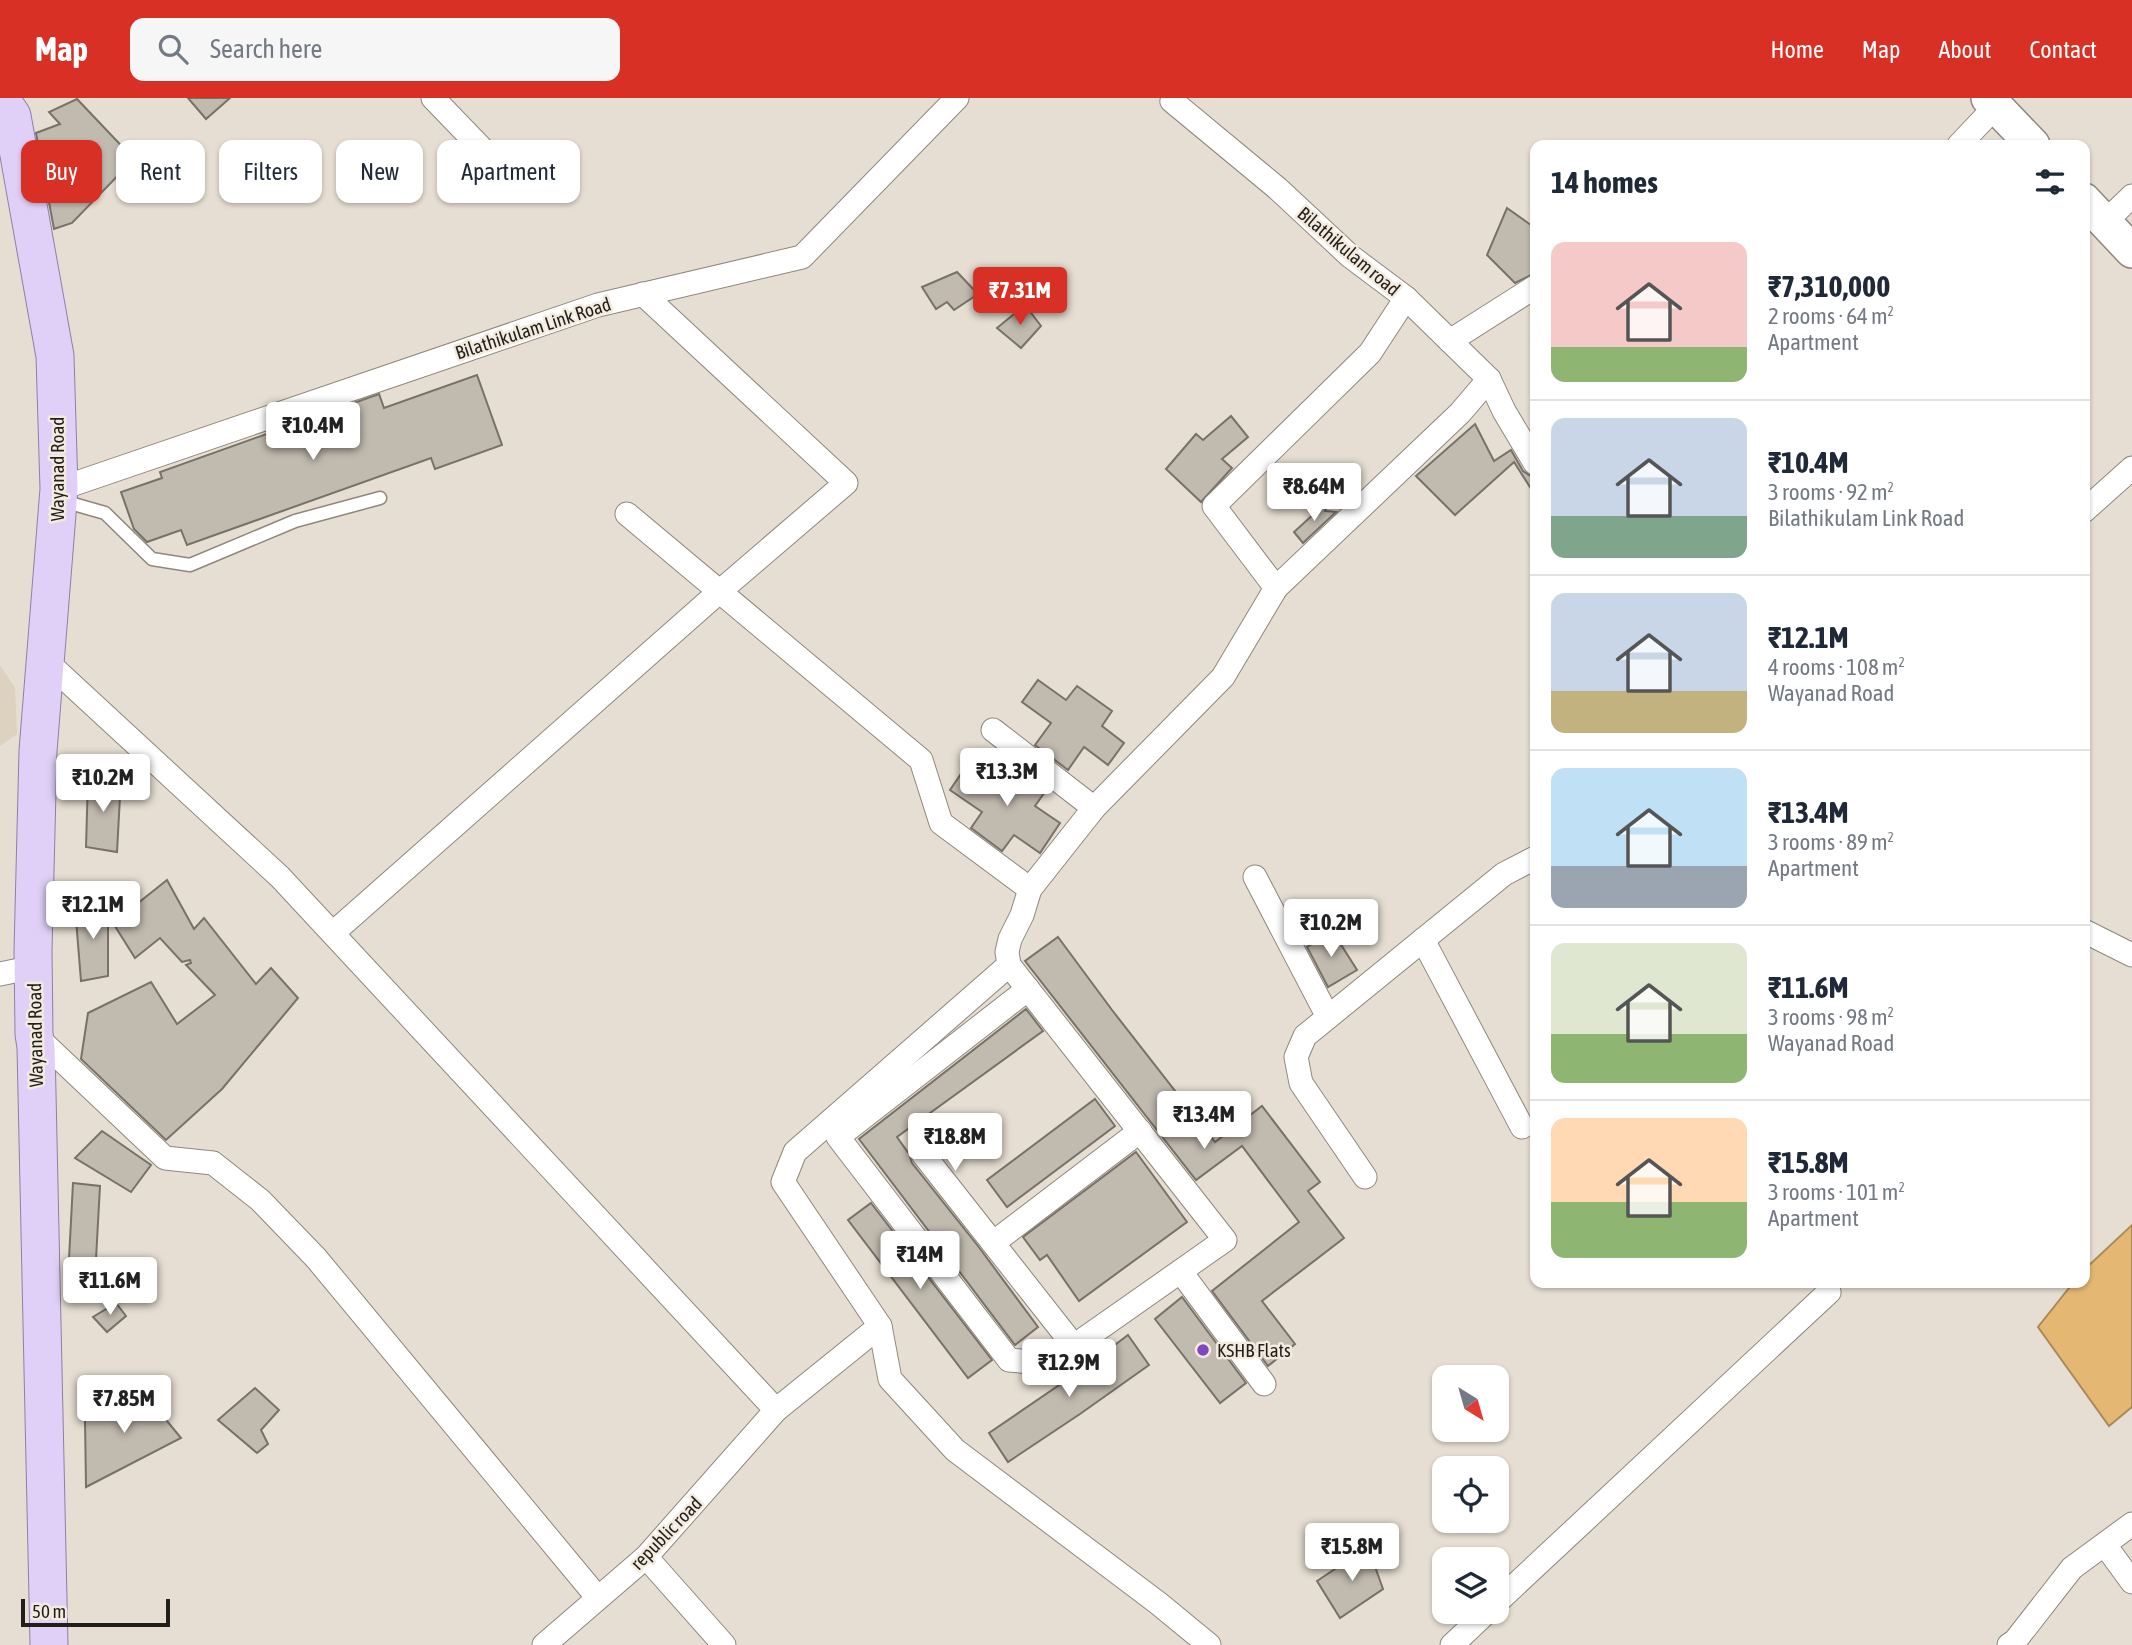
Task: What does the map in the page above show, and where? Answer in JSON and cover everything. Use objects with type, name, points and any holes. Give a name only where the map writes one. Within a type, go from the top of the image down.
[{"type":"main road","name":"Wayanad Road","points":[[0,98],[12,116],[55,356],[59,495],[17,970],[36,1046],[49,1645]]},
{"type":"street","points":[[433,98],[473,140]]},
{"type":"street","name":"Bilathikulam Link Road","points":[[59,495],[598,305],[802,257],[957,98]]},
{"type":"street","name":"Bilathikulam road","points":[[1173,98],[1172,101],[1277,188],[1350,256],[1406,298],[1489,379]]},
{"type":"street","points":[[1963,140],[1992,102],[2028,140]]},
{"type":"street","points":[[2132,196],[2095,211],[2132,251]]},
{"type":"street","points":[[1450,341],[1530,290]]},
{"type":"street","points":[[333,933],[846,483],[643,294]]},
{"type":"street","points":[[1276,588],[1214,506],[1370,353],[1406,298]]},
{"type":"street","points":[[1028,989],[838,1137],[1009,1360],[1042,1363],[1074,1346],[1225,1240],[1010,965],[1007,952],[1010,939],[1023,915],[1030,889],[1094,808],[1223,677],[1276,588],[1460,413],[1489,379],[1530,455]]},
{"type":"street","points":[[2090,505],[2132,468]]},
{"type":"street","points":[[627,514],[920,760],[941,823],[1030,889]]},
{"type":"street","points":[[46,661],[270,868],[776,1410]]},
{"type":"street","points":[[993,730],[1094,808]]},
{"type":"street","points":[[1365,1177],[1301,1083],[1296,1058],[1305,1036],[1504,874],[1530,861]]},
{"type":"street","points":[[1255,877],[1328,1017]]},
{"type":"street","points":[[2090,934],[2132,955]]},
{"type":"street","points":[[1423,940],[1522,1126]]},
{"type":"street","points":[[1010,965],[795,1152],[783,1182],[880,1325],[890,1379],[955,1450],[1158,1603],[1209,1645]]},
{"type":"street","points":[[34,1034],[165,1158],[214,1163],[260,1200],[316,1258],[598,1598]]},
{"type":"street","points":[[993,1243],[1140,1131]]},
{"type":"street","points":[[923,1154],[1074,1346]]},
{"type":"street","points":[[1181,1272],[1264,1384]]},
{"type":"street","points":[[1509,1591],[1829,1292],[1828,1288]]},
{"type":"street","name":"republic road","points":[[544,1645],[646,1557],[776,1410],[880,1325]]},
{"type":"street","points":[[2009,1645],[2072,1569],[2132,1524]]},
{"type":"street","points":[[2105,1545],[2132,1582]]},
{"type":"street","points":[[646,1557],[724,1645]]},
{"type":"street","points":[[1452,1645],[1474,1624]]},
{"type":"lane","points":[[59,495],[105,513],[152,559],[190,565],[295,521],[380,498]]},
{"type":"shaded area","points":[[0,665],[15,688],[17,734],[0,746]]},
{"type":"shaded area","points":[[2132,1225],[2132,1407],[2109,1426],[2038,1327],[2069,1288],[2090,1288],[2090,1264]]},
{"type":"building","points":[[188,98],[230,98],[206,119]]},
{"type":"building","points":[[77,99],[116,140],[116,178],[102,192],[102,140],[37,140],[36,133],[60,124],[49,112]]},
{"type":"building","points":[[49,203],[91,203],[72,223],[54,229]]},
{"type":"building","points":[[1507,208],[1530,224],[1530,276],[1515,283],[1487,255]]},
{"type":"building","points":[[957,272],[978,294],[954,310],[947,302],[936,309],[922,287]]},
{"type":"building","points":[[1025,305],[1041,326],[1021,348],[997,328]]},
{"type":"building","points":[[477,375],[502,445],[435,469],[431,458],[187,545],[181,530],[147,542],[134,529],[121,492],[162,478],[160,472],[379,394],[384,408]]},
{"type":"building","points":[[1231,416],[1248,437],[1222,459],[1232,468],[1201,502],[1166,469],[1196,434],[1203,440]]},
{"type":"building","points":[[1475,424],[1494,461],[1511,450],[1523,471],[1530,475],[1530,487],[1514,462],[1455,515],[1416,476]]},
{"type":"building","points":[[1330,502],[1325,511],[1336,512],[1303,543],[1294,532]]},
{"type":"building","points":[[1038,680],[1066,700],[1077,686],[1112,711],[1102,726],[1124,743],[1108,765],[1084,747],[1068,770],[1035,745],[1051,723],[1022,702]]},
{"type":"building","points":[[969,762],[1003,785],[1016,766],[1047,789],[1035,806],[1060,823],[1040,853],[1014,835],[1002,851],[971,828],[982,812],[950,790]]},
{"type":"building","points":[[121,778],[117,852],[86,847],[88,779]]},
{"type":"building","points":[[167,880],[194,929],[204,918],[256,984],[271,968],[298,998],[222,1089],[166,1140],[81,1059],[88,1013],[151,982],[177,1024],[215,995],[186,965],[191,963],[190,960],[182,962],[160,938],[135,958],[113,923]]},
{"type":"building","points":[[108,906],[108,976],[81,981],[75,907]]},
{"type":"building","points":[[1333,932],[1357,970],[1328,987],[1307,947]]},
{"type":"building","points":[[1058,937],[1215,1142],[1262,1106],[1320,1182],[1308,1191],[1344,1238],[1262,1301],[1295,1344],[1268,1366],[1212,1291],[1299,1222],[1242,1146],[1196,1180],[1025,961]]},
{"type":"building","points":[[1026,1009],[1043,1031],[897,1137],[912,1163],[1038,1327],[1015,1345],[859,1139]]},
{"type":"building","points":[[1095,1099],[1115,1126],[1007,1207],[987,1180]]},
{"type":"building","points":[[102,1131],[151,1165],[131,1192],[75,1158]]},
{"type":"building","points":[[1136,1152],[1187,1222],[1079,1301],[1047,1255],[1040,1260],[1023,1237]]},
{"type":"building","points":[[73,1183],[100,1186],[96,1259],[69,1259]]},
{"type":"building","points":[[871,1203],[992,1360],[968,1378],[848,1220]]},
{"type":"building","name":"KSHB Flats","points":[[1182,1297],[1246,1383],[1220,1403],[1155,1319]]},
{"type":"building","points":[[116,1303],[126,1316],[107,1332],[93,1317]]},
{"type":"building","points":[[1128,1335],[1149,1365],[1008,1462],[989,1433]]},
{"type":"building","points":[[140,1388],[181,1438],[86,1487],[85,1419]]},
{"type":"building","points":[[255,1388],[279,1410],[261,1430],[268,1444],[257,1453],[218,1420]]},
{"type":"building","points":[[1368,1547],[1383,1589],[1340,1618],[1317,1581]]},
{"type":"place","name":"KSHB Flats","points":[[1203,1350]]}]
